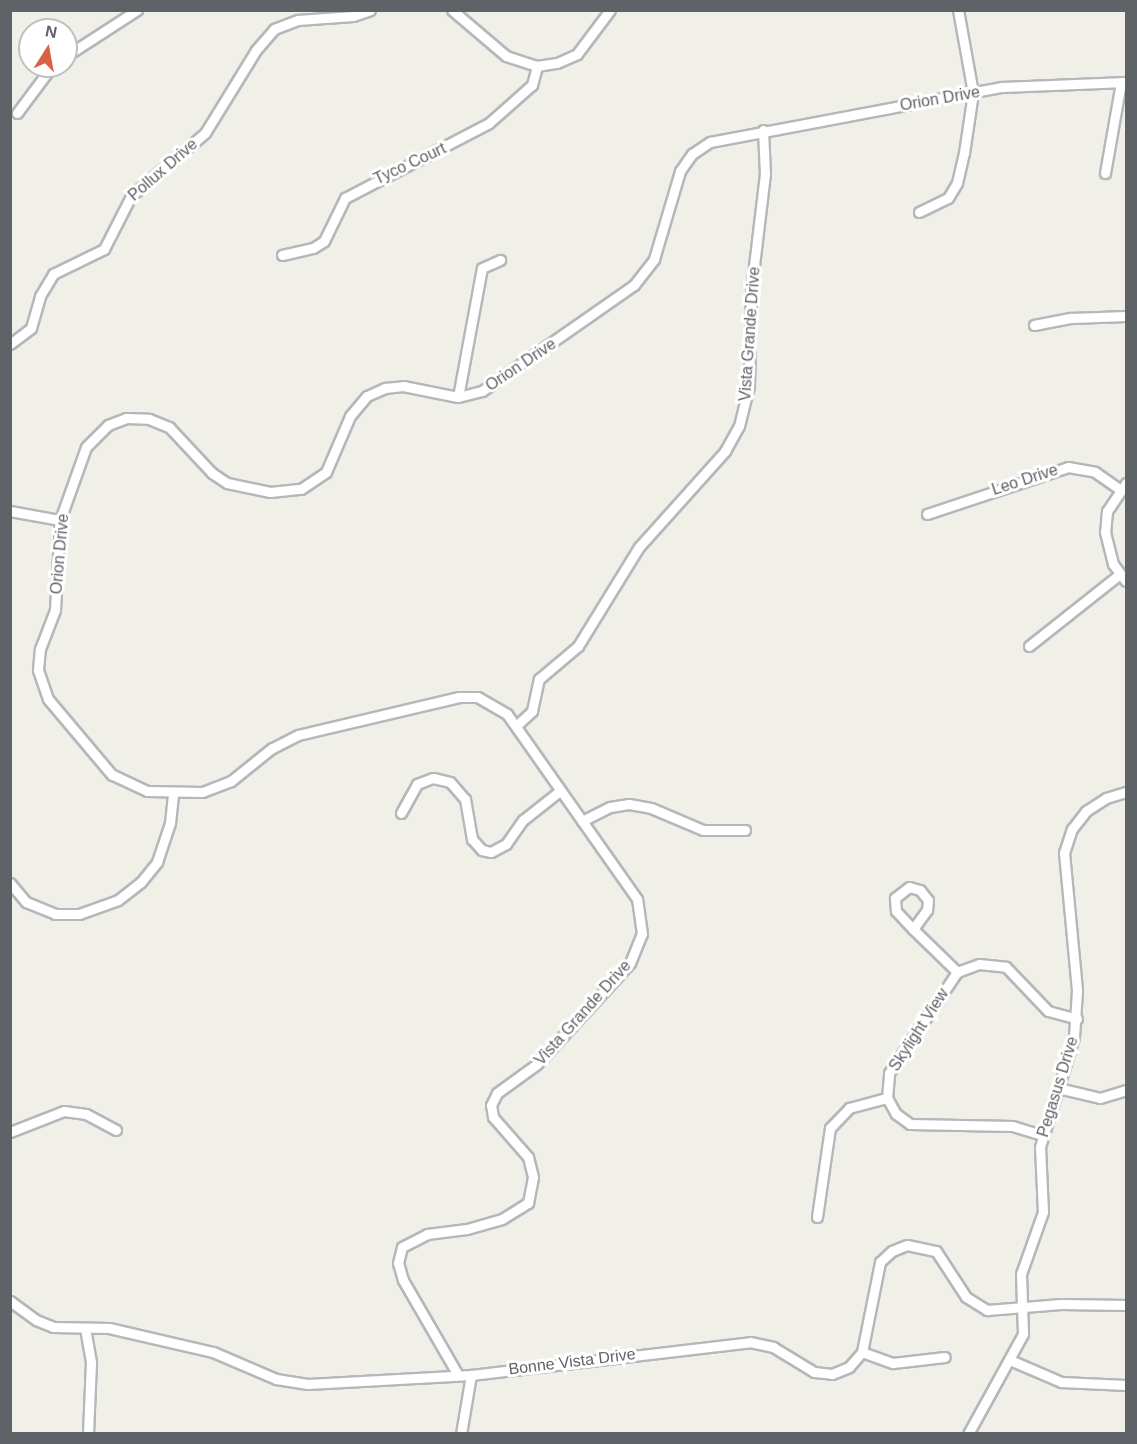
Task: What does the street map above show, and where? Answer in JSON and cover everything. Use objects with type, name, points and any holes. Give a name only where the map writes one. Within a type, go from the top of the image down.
[{"type":"street","points":[[78,48],[137,10]]},
{"type":"street","name":"Pollux Drive","points":[[10,344],[31,328],[43,288],[53,274],[104,249],[131,196],[205,133],[256,50],[274,29],[298,20],[353,16],[370,10]]},
{"type":"street","points":[[452,10],[506,56],[537,66],[557,63],[577,54],[610,10]]},
{"type":"street","points":[[919,212],[942,203],[957,183],[973,93],[958,10]]},
{"type":"street","name":"Tyco Court","points":[[282,255],[313,248],[324,241],[340,202],[377,178],[480,130],[528,89],[537,66]]},
{"type":"street","points":[[17,113],[43,78]]},
{"type":"street","points":[[1106,173],[1124,82]]},
{"type":"street","name":"Orion Drive","points":[[516,726],[492,703],[477,697],[459,697],[298,735],[272,748],[222,786],[202,792],[173,794],[134,788],[112,775],[92,756],[42,690],[38,660],[55,610],[60,520],[86,447],[99,431],[117,421],[149,419],[169,427],[212,473],[235,486],[291,492],[310,485],[326,472],[354,409],[376,391],[403,386],[458,397],[492,386],[634,285],[649,270],[680,171],[692,154],[718,139],[1021,84],[1124,82]]},
{"type":"street","name":"Vista Grande Drive","points":[[458,1375],[403,1280],[399,1255],[414,1238],[501,1219],[528,1203],[533,1188],[532,1168],[520,1146],[493,1117],[493,1100],[548,1054],[630,963],[640,944],[643,922],[637,899],[516,726],[532,711],[539,679],[570,656],[588,631],[639,547],[725,451],[744,413],[751,291],[765,174],[762,130]]},
{"type":"street","points":[[372,170],[377,178]]},
{"type":"street","points":[[458,397],[482,268],[500,260]]},
{"type":"street","points":[[1034,325],[1071,318],[1126,316]]},
{"type":"street","name":"Leo Drive","points":[[927,514],[1068,467],[1095,472],[1124,486]]},
{"type":"street","points":[[1029,646],[1124,577],[1109,553],[1105,532],[1107,511],[1124,486]]},
{"type":"street","points":[[10,511],[60,520]]},
{"type":"street","points":[[401,813],[417,784],[432,778],[450,782],[465,799],[472,839],[482,850],[491,852],[506,844],[523,820],[561,790]]},
{"type":"street","name":"Pegasus Drive","points":[[968,1434],[1023,1334],[1021,1274],[1043,1212],[1039,1155],[1042,1135],[1077,1019],[1064,854],[1072,828],[1086,811],[1106,798],[1126,792]]},
{"type":"street","points":[[10,883],[26,902],[56,914],[90,911],[118,900],[141,882],[160,856],[171,823],[173,794]]},
{"type":"street","points":[[582,821],[610,807],[629,804],[651,808],[703,830],[745,830]]},
{"type":"street","points":[[913,929],[927,910],[928,900],[920,890],[909,887],[899,892],[894,904],[913,929],[957,972]]},
{"type":"street","name":"Skylight View","points":[[887,1098],[887,1081],[894,1064],[957,972],[988,963],[1006,967],[1048,1011],[1077,1019]]},
{"type":"street","points":[[1058,1088],[1100,1098],[1126,1090]]},
{"type":"street","points":[[817,1217],[830,1128],[849,1108],[887,1098],[896,1114],[919,1126],[1012,1126],[1042,1135]]},
{"type":"street","points":[[10,1132],[50,1114],[71,1111],[93,1116],[116,1130]]},
{"type":"street","points":[[945,1357],[893,1363],[862,1352],[877,1269],[886,1256],[907,1245],[927,1247],[943,1257],[966,1297],[979,1308],[997,1312],[1060,1304],[1126,1305]]},
{"type":"street","name":"Bonne Vista Drive","points":[[10,1301],[45,1325],[109,1328],[213,1352],[276,1379],[297,1384],[471,1375],[750,1342],[773,1347],[814,1372],[832,1374],[849,1367],[862,1352]]},
{"type":"street","points":[[85,1328],[91,1362],[88,1434]]},
{"type":"street","points":[[1010,1360],[1060,1382],[1126,1385]]},
{"type":"street","points":[[461,1434],[471,1375]]}]
